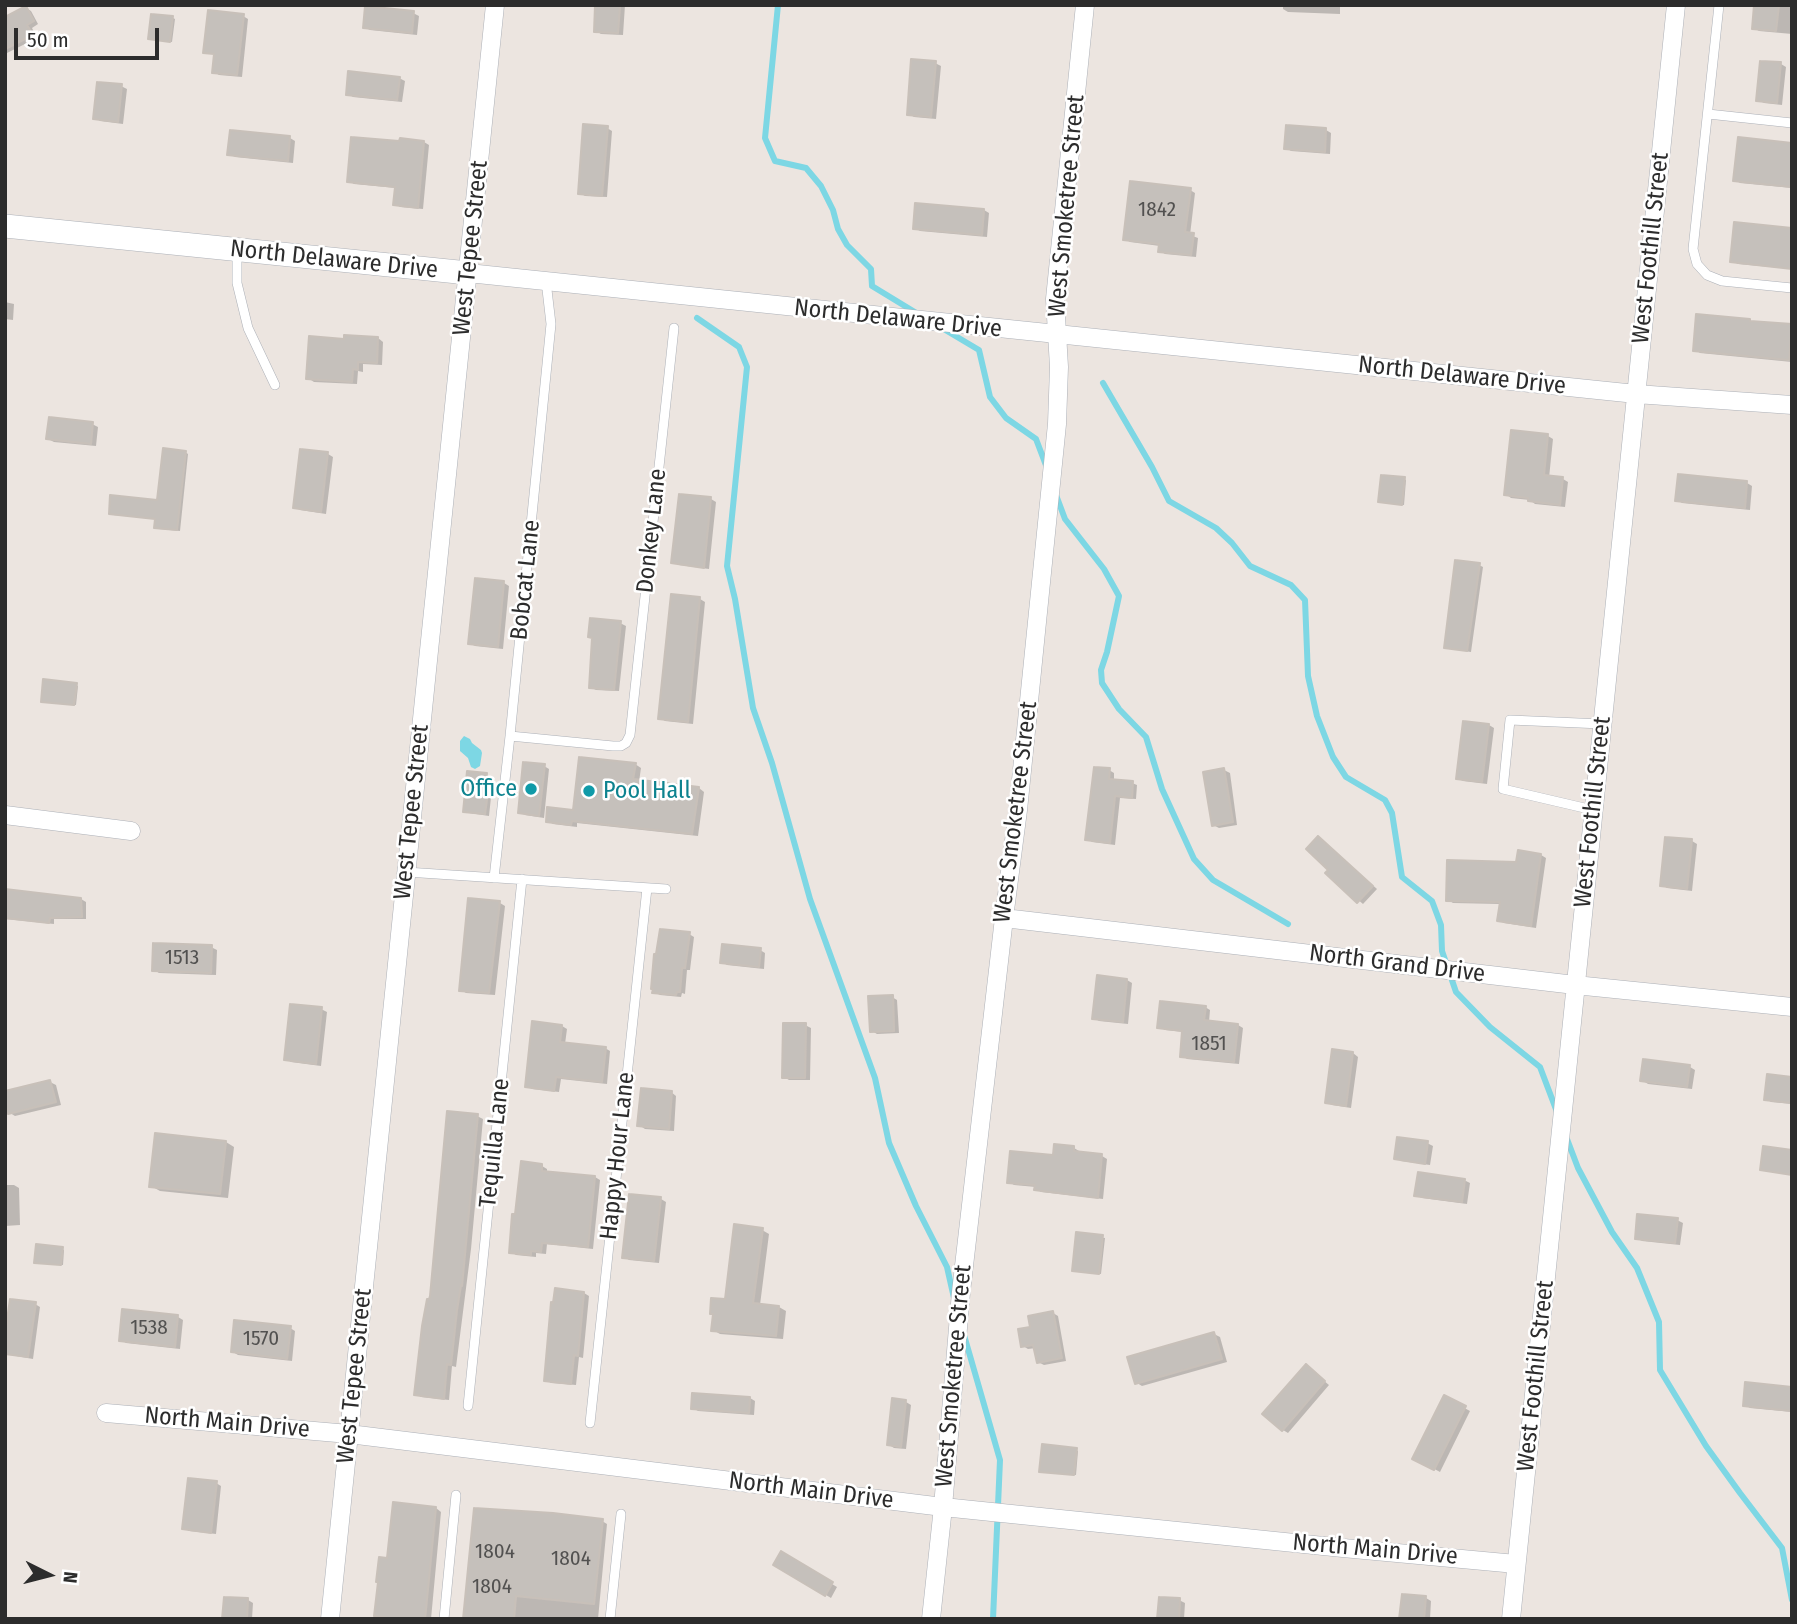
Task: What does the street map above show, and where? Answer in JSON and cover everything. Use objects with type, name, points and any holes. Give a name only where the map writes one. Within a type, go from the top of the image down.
[{"type":"street","name":"West Tepee Street","points":[[330,1619],[495,5]]},
{"type":"street","name":"West Smoketree Street","points":[[931,1619],[961,1292],[1018,810],[1056,436],[1059,367],[1055,299],[1085,5]]},
{"type":"street","name":"West Foothill Street","points":[[1511,1619],[1676,5]]},
{"type":"street","name":"North Delaware Drive","points":[[5,226],[1636,394],[1792,405]]},
{"type":"street","points":[[5,815],[131,831]]},
{"type":"street","name":"North Grand Drive","points":[[1004,918],[1575,985],[1792,1007]]},
{"type":"street","name":"North Main Drive","points":[[106,1413],[349,1434],[943,1507],[1517,1563]]},
{"type":"lane","points":[[1719,5],[1693,249],[1697,264],[1707,275],[1722,281],[1792,288]]},
{"type":"lane","points":[[1708,114],[1792,123]]},
{"type":"lane","points":[[237,249],[237,283],[248,328],[275,385]]},
{"type":"lane","name":"Bobcat Lane","points":[[494,878],[551,324],[546,281]]},
{"type":"lane","name":"Donkey Lane","points":[[510,736],[621,746],[630,735],[674,328]]},
{"type":"lane","points":[[1593,810],[1503,789],[1508,734],[1510,720],[1602,724]]},
{"type":"lane","points":[[405,872],[666,889]]},
{"type":"lane","name":"Tequilla Lane","points":[[468,1406],[522,880]]},
{"type":"lane","name":"Happy Hour Lane","points":[[590,1423],[647,888]]},
{"type":"lane","points":[[443,1619],[456,1496]]},
{"type":"lane","points":[[610,1619],[621,1514]]},
{"type":"water","points":[[464,736],[482,753],[480,766],[475,769],[460,751],[460,741]]},
{"type":"building","points":[[595,5],[620,5],[618,33],[594,32]]},
{"type":"building","points":[[1754,5],[1779,5],[1776,31],[1752,29]]},
{"type":"building","points":[[26,6],[34,21],[27,25],[33,35],[5,49],[5,17]]},
{"type":"building","points":[[365,6],[414,11],[412,33],[363,28]]},
{"type":"building","points":[[208,10],[244,14],[237,75],[212,73],[214,54],[203,53]]},
{"type":"building","points":[[151,14],[173,16],[170,42],[148,39]]},
{"type":"building","points":[[911,59],[936,61],[931,117],[907,115]]},
{"type":"building","points":[[1760,61],[1781,62],[1777,103],[1756,101]]},
{"type":"building","points":[[348,71],[400,77],[397,100],[346,95]]},
{"type":"building","points":[[97,82],[122,84],[118,122],[93,119]]},
{"type":"building","points":[[583,124],[608,126],[602,196],[578,194]]},
{"type":"building","points":[[1286,125],[1326,128],[1325,152],[1284,149]]},
{"type":"building","points":[[230,130],[290,136],[288,161],[227,155]]},
{"type":"building","points":[[351,137],[424,141],[418,208],[393,205],[395,187],[347,182]]},
{"type":"building","points":[[1738,137],[1792,143],[1792,187],[1733,181]]},
{"type":"building","points":[[1130,181],[1191,188],[1185,232],[1194,233],[1191,255],[1158,252],[1159,244],[1123,240]]},
{"type":"building","points":[[915,203],[984,209],[982,235],[913,229]]},
{"type":"building","points":[[1734,222],[1792,228],[1792,269],[1730,262]]},
{"type":"building","points":[[1696,314],[1792,324],[1789,360],[1693,351]]},
{"type":"building","points":[[344,335],[378,337],[377,363],[358,362],[358,370],[353,369],[352,382],[306,379],[309,336],[344,339]]},
{"type":"building","points":[[49,417],[93,422],[91,444],[46,439]]},
{"type":"building","points":[[1511,430],[1548,434],[1544,475],[1563,477],[1560,505],[1504,495]]},
{"type":"building","points":[[163,448],[186,451],[177,530],[154,528],[155,519],[109,514],[110,495],[157,500]]},
{"type":"building","points":[[300,449],[328,452],[321,512],[293,508]]},
{"type":"building","points":[[1678,474],[1747,481],[1745,508],[1675,501]]},
{"type":"building","points":[[1381,475],[1405,477],[1402,505],[1378,502]]},
{"type":"building","points":[[679,494],[711,497],[704,568],[671,563]]},
{"type":"building","points":[[1455,560],[1480,563],[1467,651],[1444,648]]},
{"type":"building","points":[[475,578],[504,581],[498,647],[468,644]]},
{"type":"building","points":[[671,594],[700,597],[688,722],[658,719]]},
{"type":"building","points":[[590,618],[621,621],[614,690],[589,688],[592,638],[588,637]]},
{"type":"building","points":[[43,679],[77,683],[74,705],[41,702]]},
{"type":"building","points":[[1463,721],[1489,724],[1482,782],[1456,779]]},
{"type":"building","points":[[579,757],[636,763],[633,779],[699,787],[692,834],[572,821],[571,825],[546,822],[547,807],[573,810]]},
{"type":"building","name":"Office","points":[[523,762],[545,764],[539,816],[518,813]]},
{"type":"building","points":[[1094,767],[1110,768],[1109,779],[1133,781],[1132,798],[1115,796],[1110,843],[1085,840]]},
{"type":"building","points":[[1224,768],[1233,822],[1212,826],[1203,772]]},
{"type":"building","points":[[467,771],[487,773],[486,784],[489,784],[485,814],[463,812]]},
{"type":"building","points":[[1318,836],[1373,886],[1357,903],[1325,873],[1328,870],[1306,849]]},
{"type":"building","points":[[1665,837],[1692,839],[1687,889],[1660,886]]},
{"type":"building","points":[[1518,850],[1541,854],[1531,926],[1497,921],[1500,902],[1446,901],[1447,860],[1516,862]]},
{"type":"building","points":[[5,889],[81,898],[82,917],[50,918],[49,923],[5,918]]},
{"type":"building","points":[[468,898],[500,901],[489,993],[459,991]]},
{"type":"building","points":[[660,929],[690,932],[680,992],[676,995],[652,993],[651,989],[654,954]]},
{"type":"building","points":[[153,943],[212,945],[211,973],[152,971]]},
{"type":"building","points":[[722,944],[761,948],[759,967],[720,963]]},
{"type":"building","points":[[1097,975],[1127,979],[1123,1022],[1092,1019]]},
{"type":"building","points":[[893,995],[894,1031],[870,1032],[868,996]]},
{"type":"building","points":[[1160,1001],[1206,1006],[1204,1020],[1238,1024],[1234,1062],[1180,1057],[1182,1031],[1157,1028]]},
{"type":"building","points":[[290,1004],[322,1007],[316,1064],[284,1060]]},
{"type":"building","points":[[532,1021],[562,1025],[560,1042],[606,1047],[602,1082],[556,1077],[554,1091],[525,1087]]},
{"type":"building","points":[[783,1023],[806,1023],[805,1078],[782,1078]]},
{"type":"building","points":[[1332,1049],[1353,1052],[1346,1106],[1325,1103]]},
{"type":"building","points":[[1643,1059],[1690,1065],[1687,1087],[1640,1081]]},
{"type":"building","points":[[1767,1074],[1792,1077],[1792,1103],[1764,1100]]},
{"type":"building","points":[[50,1080],[56,1102],[8,1114],[5,1091]]},
{"type":"building","points":[[641,1088],[672,1091],[669,1129],[637,1126]]},
{"type":"building","points":[[447,1111],[478,1114],[462,1286],[451,1365],[447,1364],[444,1399],[414,1395],[422,1326],[427,1299],[430,1296]]},
{"type":"building","points":[[155,1133],[226,1141],[220,1194],[149,1187]]},
{"type":"building","points":[[1397,1137],[1428,1141],[1425,1164],[1394,1159]]},
{"type":"building","points":[[1054,1144],[1074,1146],[1074,1151],[1102,1154],[1098,1198],[1034,1190],[1035,1185],[1007,1183],[1010,1151],[1053,1155]]},
{"type":"building","points":[[1763,1146],[1792,1150],[1792,1175],[1760,1170]]},
{"type":"building","points":[[521,1161],[542,1164],[542,1171],[595,1176],[588,1247],[542,1243],[541,1252],[531,1251],[531,1255],[509,1253]]},
{"type":"building","points":[[1418,1172],[1465,1179],[1462,1202],[1414,1196]]},
{"type":"building","points":[[629,1194],[661,1197],[654,1261],[622,1258]]},
{"type":"building","points":[[1637,1214],[1678,1218],[1675,1243],[1635,1239]]},
{"type":"building","points":[[734,1224],[763,1228],[753,1303],[779,1306],[776,1336],[711,1331],[711,1298],[725,1299]]},
{"type":"building","points":[[1076,1232],[1103,1235],[1099,1274],[1072,1271]]},
{"type":"building","points":[[36,1244],[63,1247],[61,1265],[34,1263]]},
{"type":"building","points":[[555,1288],[584,1292],[578,1356],[574,1355],[571,1384],[544,1381],[551,1302],[553,1303]]},
{"type":"building","points":[[10,1299],[36,1302],[28,1357],[5,1354]]},
{"type":"building","points":[[122,1309],[178,1315],[175,1347],[119,1341]]},
{"type":"building","points":[[1053,1311],[1062,1358],[1037,1363],[1033,1345],[1021,1347],[1018,1329],[1030,1327],[1028,1316]]},
{"type":"building","points":[[234,1320],[291,1326],[287,1359],[231,1352]]},
{"type":"building","points":[[1214,1332],[1222,1359],[1135,1384],[1127,1357]]},
{"type":"building","points":[[1306,1364],[1325,1381],[1282,1431],[1262,1414]]},
{"type":"building","points":[[1745,1382],[1792,1387],[1792,1411],[1743,1406]]},
{"type":"building","points":[[692,1393],[750,1397],[749,1413],[691,1409]]},
{"type":"building","points":[[1444,1395],[1466,1406],[1434,1470],[1412,1459]]},
{"type":"building","points":[[892,1398],[906,1400],[901,1447],[887,1445]]},
{"type":"building","points":[[1042,1444],[1077,1448],[1074,1475],[1039,1472]]},
{"type":"building","points":[[188,1478],[217,1481],[211,1533],[182,1529]]},
{"type":"building","points":[[393,1502],[436,1507],[425,1619],[374,1616],[379,1557],[387,1558]]},
{"type":"building","points":[[474,1508],[603,1519],[594,1604],[516,1596],[514,1619],[463,1619]]},
{"type":"building","points":[[781,1551],[833,1582],[825,1596],[773,1565]]},
{"type":"building","points":[[1402,1594],[1426,1596],[1424,1619],[1399,1619]]},
{"type":"building","points":[[224,1597],[248,1598],[247,1619],[222,1619]]},
{"type":"building","points":[[1159,1597],[1180,1598],[1179,1619],[1157,1619]]},
{"type":"waterway","points":[[778,5],[765,138],[775,161],[806,168],[821,186],[847,245],[871,269],[872,286],[918,314]]},
{"type":"waterway","points":[[697,318],[739,347],[747,367],[727,566],[753,708],[772,763],[810,899],[875,1078],[889,1143],[916,1206],[947,1267],[954,1298]]},
{"type":"waterway","points":[[942,328],[979,350],[990,397],[1006,418],[1036,439],[1047,468]]},
{"type":"waterway","points":[[1103,383],[1169,501],[1216,528],[1250,566],[1291,585],[1305,600],[1308,676],[1317,716],[1333,757],[1346,777],[1385,800],[1392,813],[1402,877],[1432,901],[1441,925],[1442,951],[1456,992],[1490,1027],[1540,1067],[1557,1112]]},
{"type":"waterway","points":[[1056,495],[1065,519],[1104,569],[1119,596],[1101,670],[1102,683],[1119,709],[1146,737],[1162,789],[1194,859],[1213,880],[1288,924]]},
{"type":"waterway","points":[[1567,1139],[1578,1168],[1612,1232],[1637,1268],[1659,1322],[1660,1370],[1706,1446],[1782,1548],[1792,1600]]},
{"type":"waterway","points":[[964,1335],[1000,1460],[993,1619]]},
{"type":"place","name":"Office","points":[[531,789]]},
{"type":"place","name":"Pool Hall","points":[[589,791]]}]
